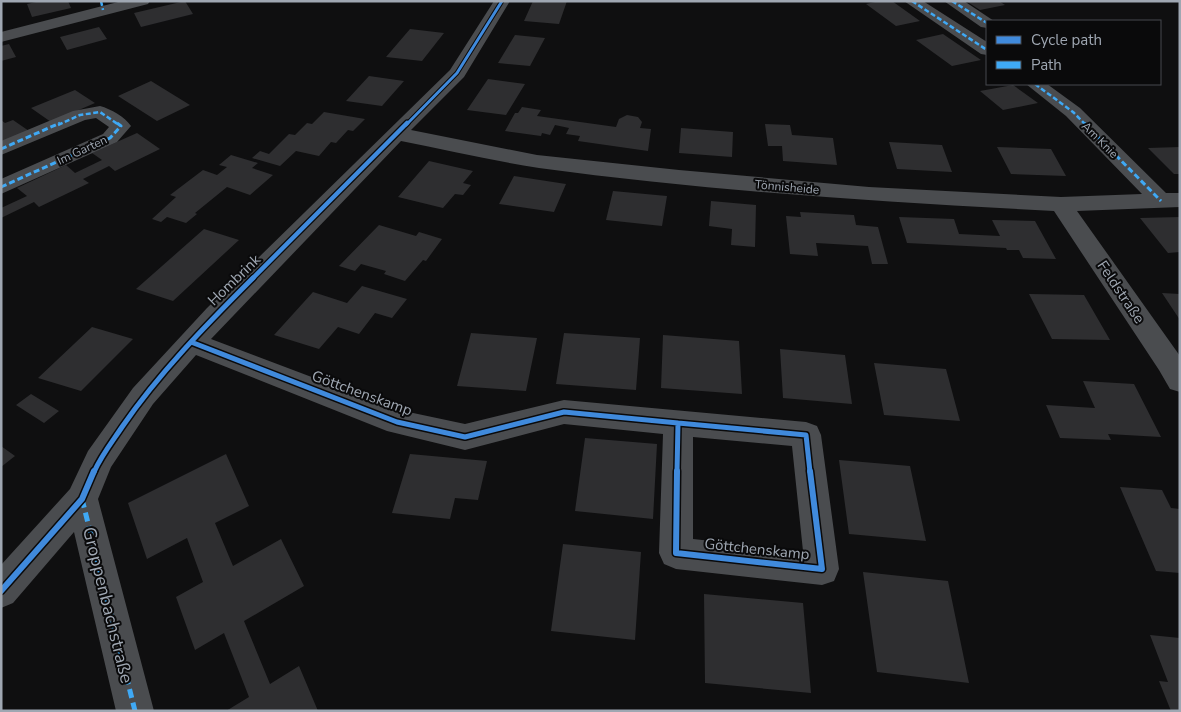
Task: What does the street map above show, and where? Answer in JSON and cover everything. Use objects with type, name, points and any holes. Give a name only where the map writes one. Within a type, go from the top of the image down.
[{"type":"street","points":[[1,37],[102,6],[142,1]]},
{"type":"street","name":"Hombrink","points":[[1,591],[82,499],[98,460],[143,396],[191,342],[457,73],[502,1]]},
{"type":"street","points":[[912,1],[986,49]]},
{"type":"street","points":[[952,1],[986,22]]},
{"type":"street","name":"Am Knie","points":[[1036,85],[1073,112],[1170,200]]},
{"type":"street","name":"Im Garten","points":[[1,149],[80,115],[100,112],[121,126],[110,138],[1,187]]},
{"type":"street","name":"Tönnisheide","points":[[398,134],[537,160],[679,177],[869,194],[1061,204],[1170,200]]},
{"type":"street","name":"Feldstraße","points":[[1061,204],[1169,362],[1180,382]]},
{"type":"street","name":"Göttchenskamp","points":[[191,342],[397,422],[465,437],[564,412],[678,422],[806,435],[822,569],[676,553],[678,422]]},
{"type":"street","name":"Groppenbachstraße","points":[[82,499],[135,711]]},
{"type":"building","points":[[40,1],[68,1],[71,8],[32,17],[27,4]]},
{"type":"building","points":[[185,1],[193,14],[141,27],[134,13]]},
{"type":"building","points":[[533,1],[567,1],[559,24],[524,21]]},
{"type":"building","points":[[892,1],[920,21],[896,26],[866,4]]},
{"type":"building","points":[[966,1],[999,1],[1005,5],[980,10]]},
{"type":"building","points":[[99,27],[107,39],[67,50],[60,37]]},
{"type":"building","points":[[410,29],[444,33],[422,61],[386,57]]},
{"type":"building","points":[[943,34],[981,60],[952,66],[916,40]]},
{"type":"building","points":[[515,35],[545,38],[530,66],[498,63]]},
{"type":"building","points":[[9,44],[16,57],[1,61],[1,46]]},
{"type":"building","points":[[369,76],[404,81],[382,106],[346,101]]},
{"type":"building","points":[[488,79],[525,84],[506,115],[467,110]]},
{"type":"building","points":[[151,81],[190,105],[157,121],[118,96]]},
{"type":"building","points":[[1013,85],[1038,103],[1003,110],[980,91]]},
{"type":"building","points":[[75,90],[95,103],[51,122],[31,108]]},
{"type":"building","points":[[522,107],[541,110],[537,116],[616,127],[619,119],[627,115],[638,117],[642,122],[640,128],[651,129],[648,151],[578,141],[580,136],[566,134],[569,128],[555,125],[550,135],[542,133],[541,136],[505,131],[515,113],[518,113]]},
{"type":"building","points":[[324,112],[365,119],[353,131],[348,130],[336,143],[331,142],[319,156],[296,151],[280,166],[252,158],[260,151],[269,154],[289,134],[295,135],[307,123],[312,124]]},
{"type":"building","points":[[1,120],[5,123],[13,120],[29,131],[1,143]]},
{"type":"building","points":[[765,124],[790,125],[792,135],[833,138],[837,165],[783,161],[782,146],[768,146]]},
{"type":"building","points":[[681,128],[733,132],[732,157],[679,153]]},
{"type":"building","points":[[137,133],[160,149],[115,171],[109,166],[83,179],[89,183],[39,207],[34,202],[1,218],[1,208],[27,196],[17,188],[66,165],[75,173],[102,160],[92,153]]},
{"type":"building","points":[[889,142],[942,145],[952,172],[897,169]]},
{"type":"building","points":[[997,147],[1051,149],[1066,176],[1011,174]]},
{"type":"building","points":[[1180,147],[1180,174],[1174,174],[1148,148]]},
{"type":"building","points":[[231,155],[258,163],[252,168],[273,175],[250,195],[227,187],[195,213],[197,214],[186,223],[167,217],[161,222],[152,219],[176,197],[170,195],[203,170],[217,175],[227,167],[219,165]]},
{"type":"building","points":[[429,161],[473,171],[463,183],[471,185],[463,195],[455,194],[443,208],[398,197]]},
{"type":"building","points":[[514,176],[566,184],[554,212],[499,204]]},
{"type":"building","points":[[613,191],[667,196],[662,226],[606,220]]},
{"type":"building","points":[[711,201],[756,205],[755,247],[731,245],[732,229],[709,226]]},
{"type":"building","points":[[800,212],[854,215],[856,225],[878,227],[888,264],[872,264],[868,246],[816,243],[818,256],[790,254],[786,216],[801,217]]},
{"type":"building","points":[[899,217],[954,219],[959,234],[1000,236],[992,220],[1035,221],[1056,259],[1023,258],[1019,250],[1007,250],[1006,248],[907,243]]},
{"type":"building","points":[[1180,217],[1180,252],[1168,253],[1140,218]]},
{"type":"building","points":[[379,225],[416,236],[419,232],[442,239],[426,261],[423,260],[405,281],[384,274],[386,271],[361,264],[355,271],[339,266]]},
{"type":"building","points":[[204,229],[239,240],[173,301],[136,289]]},
{"type":"building","points":[[362,286],[407,299],[392,318],[375,313],[359,334],[338,327],[319,349],[274,335],[313,292],[347,303]]},
{"type":"building","points":[[1162,293],[1180,294],[1180,320]]},
{"type":"building","points":[[1029,294],[1084,295],[1110,340],[1052,339]]},
{"type":"building","points":[[92,327],[133,339],[81,391],[38,378]]},
{"type":"building","points":[[471,333],[537,338],[526,391],[457,386]]},
{"type":"building","points":[[564,333],[640,338],[636,390],[556,384]]},
{"type":"building","points":[[663,335],[739,341],[742,394],[661,388]]},
{"type":"building","points":[[780,349],[845,355],[852,404],[783,398]]},
{"type":"building","points":[[874,363],[946,369],[960,421],[884,415]]},
{"type":"building","points":[[1083,381],[1134,384],[1161,437],[1108,434],[1111,440],[1060,438],[1046,405],[1095,408]]},
{"type":"building","points":[[31,394],[59,411],[44,423],[16,405]]},
{"type":"building","points":[[585,438],[657,444],[653,519],[575,511]]},
{"type":"building","points":[[1,446],[15,456],[1,467]]},
{"type":"building","points":[[226,454],[249,506],[215,523],[233,566],[281,539],[304,586],[244,621],[270,684],[299,666],[318,711],[226,711],[249,697],[224,633],[195,650],[176,597],[203,582],[187,538],[147,559],[128,503]]},
{"type":"building","points":[[410,454],[487,461],[478,500],[455,498],[450,519],[392,513]]},
{"type":"building","points":[[839,460],[910,466],[926,541],[849,534]]},
{"type":"building","points":[[1120,487],[1162,490],[1171,508],[1180,509],[1180,573],[1156,571]]},
{"type":"building","points":[[563,544],[641,552],[635,640],[551,631]]},
{"type":"building","points":[[863,572],[948,581],[969,683],[877,672]]},
{"type":"building","points":[[704,594],[803,603],[811,693],[705,683]]},
{"type":"building","points":[[1150,635],[1180,638],[1180,711],[1171,711],[1159,681],[1168,682]]},
{"type":"marked path","points":[[101,1],[103,10]]},
{"type":"marked path","points":[[912,1],[986,49]]},
{"type":"marked path","points":[[952,1],[986,22]]},
{"type":"marked path","points":[[1036,85],[1073,112],[1161,201]]},
{"type":"marked path","points":[[1,149],[80,115],[100,112],[121,126],[110,138],[1,187]]},
{"type":"marked path","points":[[82,499],[135,711]]},
{"type":"cycle path","points":[[1,591],[82,499],[99,460],[143,396],[216,315],[457,73],[502,1]]},
{"type":"cycle path","points":[[191,342],[397,422],[465,437],[564,412],[806,435],[822,569],[676,553],[678,422]]}]
